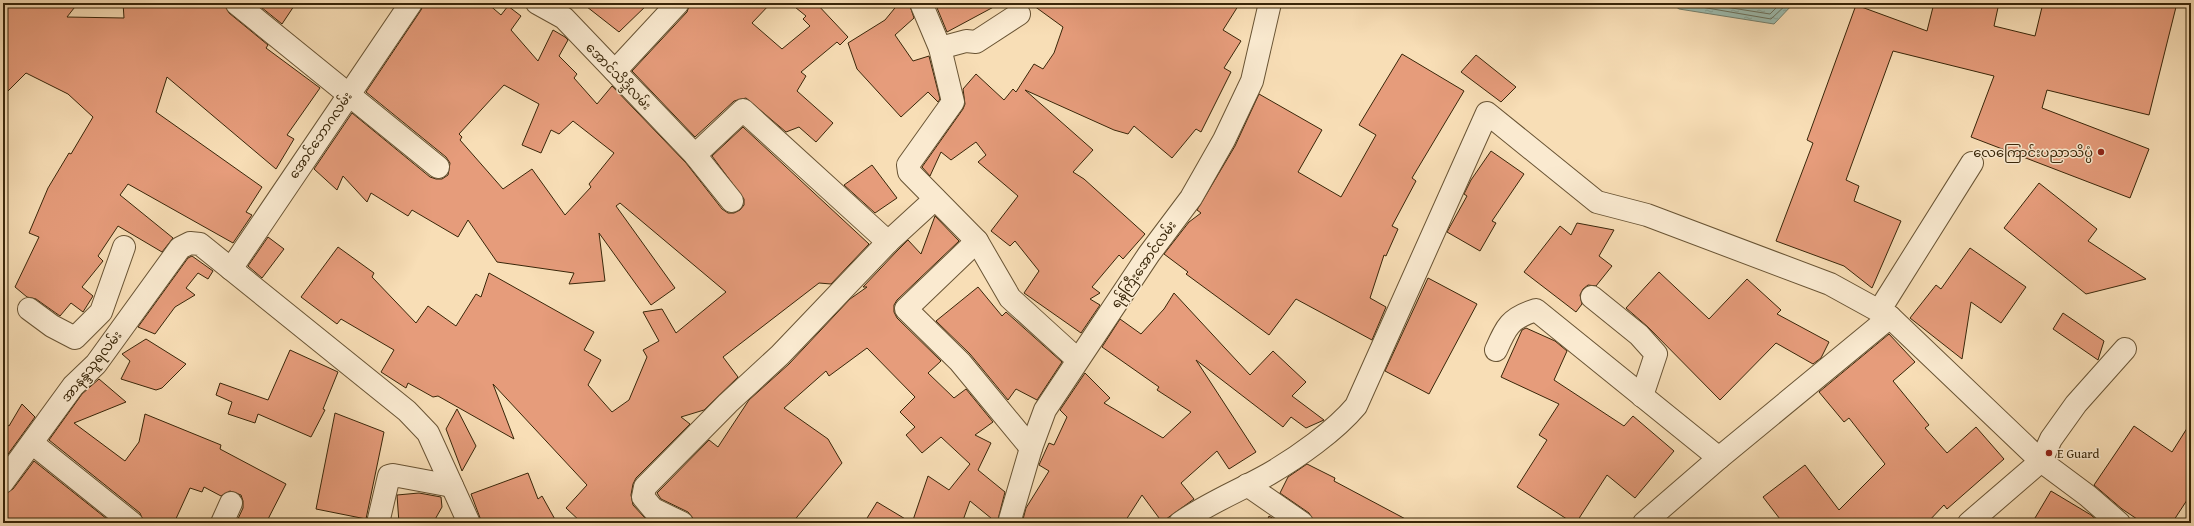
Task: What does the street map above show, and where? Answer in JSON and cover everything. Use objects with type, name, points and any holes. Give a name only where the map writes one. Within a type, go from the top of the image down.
[{"type":"street","name":"အောင်ဘောဂလမ်း","points":[[231,269],[411,3]]},
{"type":"street","name":"အောင်သိဒ္ဒိလမ်း","points":[[537,3],[564,18],[695,155],[732,202]]},
{"type":"street","points":[[615,71],[678,3]]},
{"type":"street","points":[[921,3],[940,48],[953,102],[908,168],[935,199],[978,241],[1010,298],[1077,359]]},
{"type":"street","name":"ရန်ကြီးအောင်လမ်း","points":[[1009,523],[1030,448],[1045,410],[1077,359],[1149,254],[1191,198],[1224,140],[1252,82],[1270,3]]},
{"type":"street","points":[[237,4],[438,167]]},
{"type":"street","points":[[940,48],[966,41],[976,42],[1019,14]]},
{"type":"street","points":[[695,155],[744,110],[888,242]]},
{"type":"street","points":[[1180,523],[1200,508],[1269,474],[1333,429],[1356,406],[1487,113],[1597,202],[1647,215],[1830,284],[1884,314],[2041,461],[2088,496],[2119,523]]},
{"type":"street","points":[[1644,523],[1884,314],[1972,163]]},
{"type":"street","points":[[682,523],[648,516],[643,496],[645,487],[728,403],[780,355],[888,242],[935,199]]},
{"type":"street","points":[[978,241],[906,309],[960,362],[1030,448]]},
{"type":"street","name":"အာနန္ဒသူရလမ်း","points":[[4,480],[73,386],[96,364],[180,248],[190,243],[200,244],[231,269]]},
{"type":"street","points":[[75,338],[101,312],[124,247]]},
{"type":"street","points":[[231,269],[407,411],[428,433],[469,523]]},
{"type":"street","points":[[1592,297],[1639,335],[1656,354],[1642,396]]},
{"type":"street","points":[[29,309],[52,326],[75,338],[96,364]]},
{"type":"street","points":[[1496,350],[1507,326],[1524,314],[1536,310],[1718,458]]},
{"type":"street","points":[[1968,523],[2041,461],[2051,439],[2076,404],[2125,349]]},
{"type":"street","points":[[32,443],[132,523]]},
{"type":"street","points":[[378,523],[389,476],[393,475],[452,486]]},
{"type":"street","points":[[1247,485],[1302,523]]},
{"type":"street","points":[[222,523],[231,503]]},
{"type":"water","points":[[1671,3],[1794,3],[1774,24],[1679,9]]},
{"type":"building","points":[[3,3],[78,3],[67,17],[124,18],[123,3],[225,3],[229,13],[268,45],[266,48],[320,88],[287,135],[294,139],[276,169],[167,77],[156,112],[262,187],[246,212],[252,215],[233,243],[128,184],[120,195],[173,238],[162,252],[118,226],[98,256],[103,261],[82,287],[93,296],[83,312],[71,303],[60,316],[36,299],[27,297],[15,287],[39,237],[29,233],[48,188],[69,153],[71,154],[93,117],[68,94],[26,73],[3,96]]},
{"type":"building","points":[[256,3],[296,3],[282,24]]},
{"type":"building","points":[[424,3],[487,3],[501,15],[508,6],[521,16],[511,30],[538,61],[553,30],[565,37],[568,40],[559,56],[577,74],[574,78],[597,104],[612,86],[686,163],[722,209],[728,213],[734,213],[740,210],[744,205],[744,199],[712,156],[743,127],[869,244],[831,284],[819,283],[723,357],[738,377],[704,410],[681,417],[690,424],[636,478],[633,484],[631,495],[633,505],[644,517],[653,523],[582,523],[566,508],[587,485],[493,384],[514,439],[438,396],[433,397],[408,383],[406,388],[381,372],[394,350],[341,319],[337,324],[301,297],[338,247],[374,273],[372,277],[416,323],[428,306],[456,326],[476,294],[481,297],[489,273],[594,332],[584,350],[601,360],[588,385],[612,412],[629,400],[647,357],[643,350],[659,341],[643,312],[662,309],[676,333],[726,292],[620,203],[616,206],[675,288],[651,305],[599,233],[605,281],[569,284],[574,273],[497,262],[468,220],[458,237],[412,210],[408,216],[371,193],[367,202],[343,176],[337,190],[314,169],[352,113],[430,177],[442,179],[448,175],[450,163],[446,157],[366,92],[421,10]],"holes":[[[504,85],[539,104],[522,145],[541,153],[551,130],[559,134],[573,121],[614,153],[589,184],[591,187],[565,215],[532,169],[503,189],[460,140],[462,137],[459,134]]]},
{"type":"building","points":[[582,3],[649,3],[619,32]]},
{"type":"building","points":[[690,3],[771,3],[752,23],[782,49],[810,26],[803,19],[806,16],[790,3],[816,3],[848,37],[840,45],[837,42],[801,72],[806,76],[797,91],[833,123],[816,142],[799,127],[786,132],[746,98],[734,101],[695,137],[632,71],[687,12]]},
{"type":"building","points":[[899,3],[909,3],[914,18],[895,35],[913,61],[929,56],[940,99],[938,102],[928,92],[901,117],[857,69],[848,43],[885,20]]},
{"type":"building","points":[[935,3],[1001,3],[947,32]]},
{"type":"building","points":[[1030,3],[1240,3],[1223,30],[1241,41],[1224,68],[1231,72],[1201,132],[1196,129],[1172,158],[1134,126],[1128,134],[1114,130],[1025,90],[1093,150],[1073,172],[1084,179],[1145,234],[1123,259],[1119,255],[1092,287],[1100,293],[1090,299],[1100,305],[1081,333],[1024,293],[1039,271],[1015,241],[1010,246],[991,231],[1018,196],[978,162],[986,155],[976,142],[951,160],[941,152],[930,176],[922,167],[963,109],[965,104],[963,89],[976,74],[1004,100],[1013,89],[1016,92],[1034,64],[1043,69],[1054,53],[1063,27]]},
{"type":"building","points":[[1934,3],[1999,3],[1994,26],[2035,36],[2043,3],[2177,3],[2149,115],[2047,90],[2042,108],[2149,149],[2130,198],[1971,137],[1994,76],[1893,51],[1846,180],[1859,186],[1854,201],[1901,221],[1872,288],[1844,266],[1776,241],[1813,143],[1807,140],[1856,5],[1927,31]]},
{"type":"building","points":[[1402,54],[1464,91],[1412,178],[1416,181],[1392,226],[1398,229],[1386,256],[1384,255],[1370,298],[1386,307],[1372,340],[1296,299],[1269,335],[1186,274],[1188,272],[1164,254],[1189,222],[1201,213],[1197,210],[1235,146],[1259,94],[1322,130],[1298,172],[1341,197],[1376,135],[1359,125]]},
{"type":"building","points":[[1476,55],[1516,87],[1501,102],[1461,72]]},
{"type":"building","points":[[1491,151],[1524,174],[1492,221],[1496,223],[1480,251],[1447,232],[1467,196],[1464,194],[1471,180]]},
{"type":"building","points":[[872,165],[897,198],[875,213],[844,185]]},
{"type":"building","points":[[2039,183],[2097,229],[2088,241],[2146,279],[2086,294],[2004,228]]},
{"type":"building","points":[[935,216],[959,241],[897,300],[894,305],[894,312],[897,318],[941,361],[928,373],[954,398],[966,389],[993,422],[975,435],[991,443],[978,470],[1005,492],[997,523],[970,501],[962,523],[912,523],[928,476],[949,490],[970,464],[941,437],[922,453],[906,435],[915,427],[900,412],[915,397],[867,348],[829,376],[826,371],[784,408],[828,439],[842,463],[792,523],[697,523],[688,512],[661,499],[657,493],[709,440],[718,447],[749,400],[789,364],[850,299],[867,287],[863,287],[908,240],[921,254]]},
{"type":"building","points":[[1577,223],[1614,230],[1599,256],[1612,266],[1596,286],[1588,285],[1583,289],[1580,295],[1582,304],[1576,312],[1524,272],[1560,226],[1571,235]]},
{"type":"building","points":[[268,237],[284,249],[262,278],[248,266]]},
{"type":"building","points":[[1970,248],[2026,287],[2001,323],[1971,302],[1962,359],[1910,318],[1936,285],[1941,289]]},
{"type":"building","points":[[192,256],[213,271],[208,279],[198,273],[186,288],[195,295],[175,307],[155,334],[138,327],[188,258]]},
{"type":"building","points":[[1659,272],[1709,319],[1747,279],[1781,310],[1777,314],[1829,342],[1821,358],[1813,364],[1776,343],[1720,400],[1648,327],[1626,308]]},
{"type":"building","points":[[1428,278],[1477,304],[1429,394],[1385,371]]},
{"type":"building","points":[[978,287],[1002,316],[1006,312],[1062,362],[1037,400],[1016,389],[1008,400],[970,354],[936,321]]},
{"type":"building","points":[[1174,293],[1250,375],[1273,351],[1306,382],[1292,396],[1324,420],[1306,428],[1291,417],[1283,427],[1196,360],[1256,452],[1229,469],[1217,451],[1181,483],[1194,499],[1162,522],[1142,495],[1124,523],[1022,523],[1026,508],[1049,471],[1039,465],[1049,443],[1054,445],[1067,417],[1060,410],[1085,373],[1110,398],[1104,403],[1163,438],[1191,412],[1157,390],[1159,387],[1102,347],[1120,319],[1141,334],[1164,309]]},
{"type":"building","points":[[2063,313],[2104,341],[2098,360],[2053,329]]},
{"type":"building","points":[[1526,328],[1555,341],[1567,351],[1554,380],[1624,426],[1633,416],[1674,451],[1635,498],[1607,475],[1576,523],[1573,523],[1517,487],[1547,440],[1539,435],[1559,404],[1501,377],[1522,330]]},
{"type":"building","points":[[1889,334],[1915,362],[1893,381],[1929,425],[1925,428],[1947,453],[1976,427],[2004,459],[1947,509],[1944,505],[1927,523],[1783,523],[1763,497],[1805,465],[1839,510],[1885,464],[1849,418],[1844,422],[1819,392]]},
{"type":"building","points":[[146,339],[186,364],[162,388],[156,390],[121,379],[130,361],[122,354]]},
{"type":"building","points":[[290,350],[338,372],[323,409],[325,410],[311,437],[258,414],[255,423],[228,414],[232,402],[216,395],[220,383],[268,400]]},
{"type":"building","points":[[99,379],[126,402],[74,423],[125,461],[139,442],[145,414],[221,445],[220,449],[286,484],[266,523],[236,523],[243,508],[241,495],[230,491],[221,496],[204,487],[202,492],[190,488],[174,523],[144,523],[140,513],[49,440],[82,394]]},
{"type":"building","points":[[22,404],[35,417],[3,461],[3,422],[9,426]]},
{"type":"building","points":[[457,409],[476,446],[462,471],[446,429]]},
{"type":"building","points":[[335,413],[384,432],[366,519],[316,509]]},
{"type":"building","points":[[2191,422],[2191,494],[2172,523],[2143,523],[2122,509],[2094,485],[2134,426],[2172,452]]},
{"type":"building","points":[[34,461],[112,523],[3,523],[3,494],[13,489]]},
{"type":"building","points":[[1307,464],[1335,478],[1334,481],[1413,523],[1314,523],[1309,513],[1280,493],[1288,477]]},
{"type":"building","points":[[528,473],[538,499],[542,496],[557,523],[482,523],[471,494]]},
{"type":"building","points":[[2051,491],[2091,515],[2100,523],[2032,523]]},
{"type":"building","points":[[419,493],[441,497],[442,507],[433,523],[399,523],[397,495]]},
{"type":"building","points":[[877,502],[912,523],[864,523]]},
{"type":"building","points":[[1269,516],[1280,523],[1266,523]]},
{"type":"place","name":"လေကြောင်းပညာသိပ္ပံ","points":[[2101,152]]},
{"type":"place","name":"E Guard","points":[[2049,453]]}]
